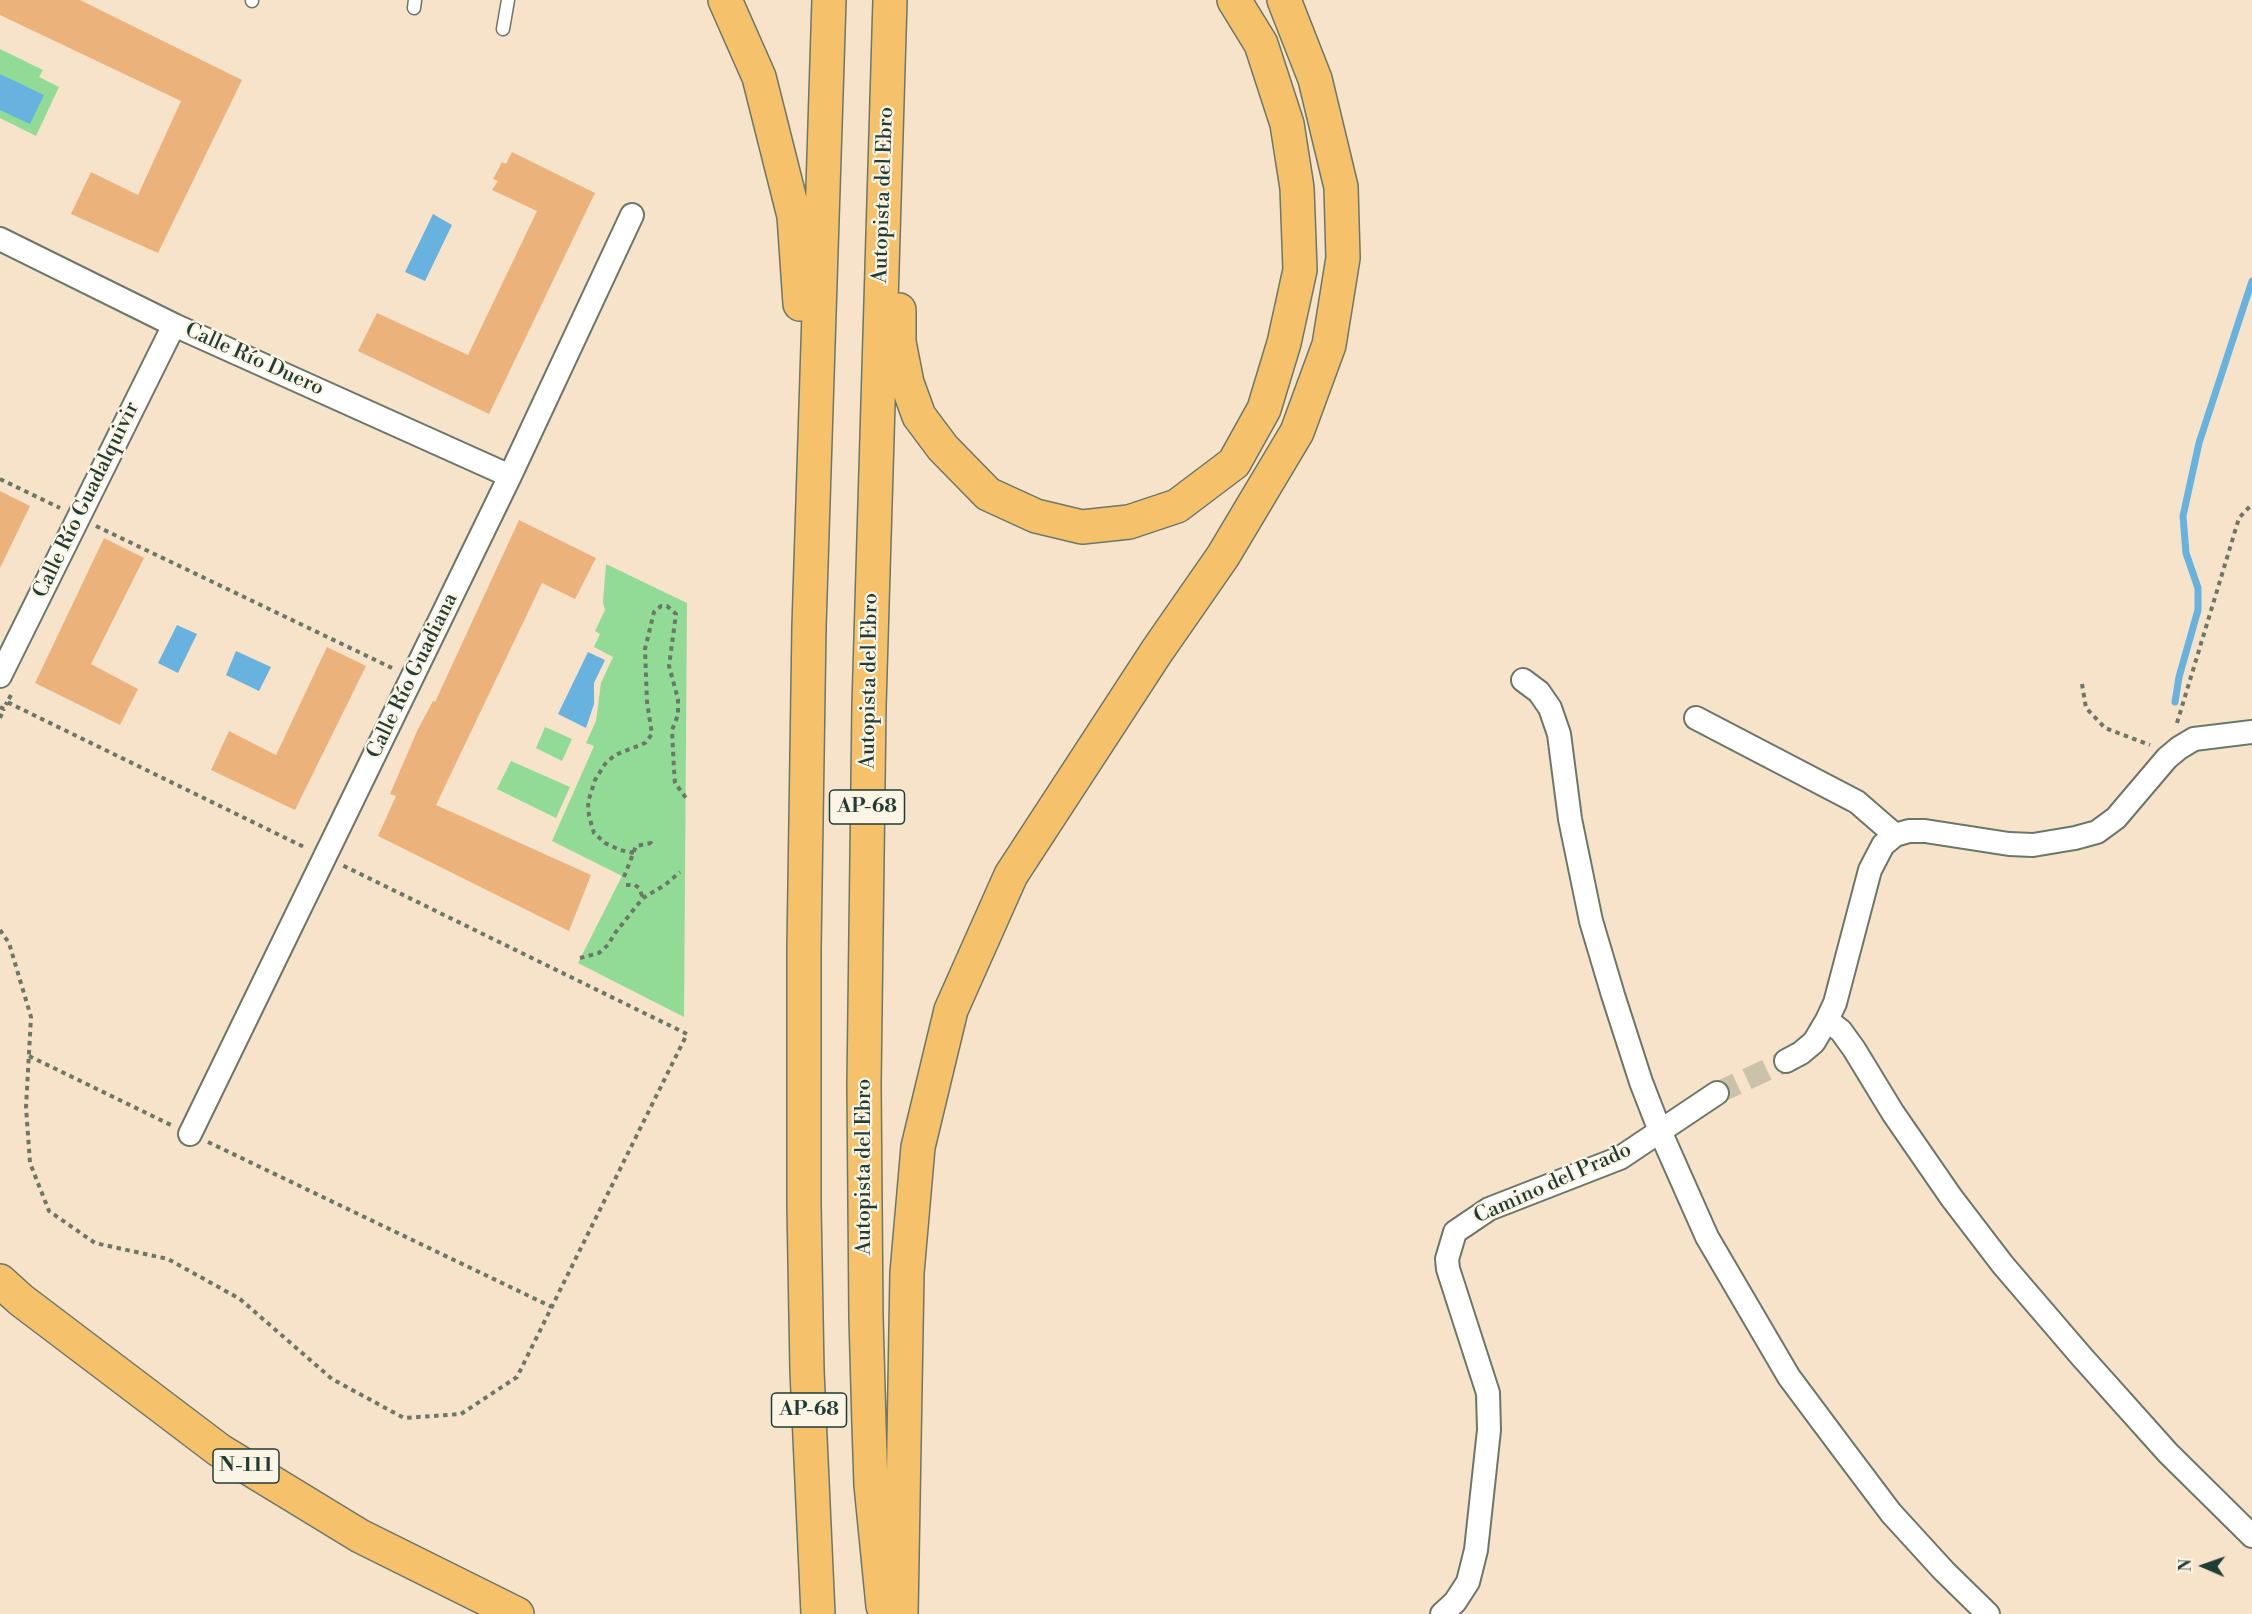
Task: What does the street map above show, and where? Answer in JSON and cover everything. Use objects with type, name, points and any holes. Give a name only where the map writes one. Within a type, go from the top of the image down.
[{"type":"highway","points":[[725,0],[759,77],[794,216],[799,280],[798,398],[786,798],[785,976],[787,1043],[804,1205]]},
{"type":"highway","name":"AP-68","points":[[818,1614],[807,1371],[804,1205],[806,789],[829,0]]},
{"type":"highway","name":"Autopista del Ebro","points":[[884,1614],[871,1485],[866,1317],[864,1107],[869,706],[890,0]]},
{"type":"highway","points":[[910,0],[899,342],[907,383],[919,416],[943,448],[988,494],[1036,516],[1082,527],[1129,522],[1177,506],[1234,463],[1264,409],[1284,343],[1300,270],[1297,188],[1287,124],[1261,44],[1234,0]]},
{"type":"highway","points":[[901,1614],[908,1261],[918,1147],[951,1010],[1011,875],[1157,651],[1223,556],[1297,432],[1329,345],[1343,258],[1341,187],[1315,79],[1284,0]]},
{"type":"highway","name":"N-111","points":[[0,1281],[21,1300],[219,1450],[360,1536],[517,1614]]},
{"type":"street","name":"Calle Río Guadiana","points":[[190,1134],[510,476],[632,216]]},
{"type":"street","name":"Calle Río Duero","points":[[0,239],[174,325],[510,476]]},
{"type":"street","name":"Calle Río Guadalquivir","points":[[6,684],[79,517],[174,325]]},
{"type":"street","points":[[1523,680],[1539,692],[1550,708],[1558,734],[1570,819],[1591,921],[1641,1082],[1707,1237],[1789,1377],[1891,1513],[1944,1571],[1988,1614]]},
{"type":"street","points":[[1696,718],[1857,802],[1895,835]]},
{"type":"street","points":[[1786,1061],[1814,1042],[1827,1020],[1834,1003],[1870,870],[1883,844],[1895,835],[1909,831],[1925,831],[2009,844],[2032,845],[2097,832],[2116,818],[2167,758],[2179,748],[2194,739],[2252,732]]},
{"type":"street","points":[[1827,1020],[1841,1031],[1854,1048],[1893,1113],[1951,1197],[2003,1265],[2168,1453],[2252,1536]]},
{"type":"street","name":"Camino del Prado","points":[[1442,1614],[1455,1602],[1468,1582],[1476,1550],[1489,1430],[1488,1393],[1448,1269],[1447,1259],[1455,1232],[1489,1209],[1620,1158],[1717,1093]]},
{"type":"lane","points":[[503,29],[508,0]]},
{"type":"path","points":[[0,479],[412,678]]},
{"type":"path","points":[[2082,684],[2086,708],[2106,728],[2154,747],[2167,758],[2239,518],[2252,504]]},
{"type":"path","points":[[634,854],[605,843],[594,833],[588,802],[595,780],[605,764],[615,754],[645,743],[652,734],[647,702],[645,649],[654,612],[661,606],[667,606],[676,614],[669,666],[678,699],[678,715],[672,730],[674,769],[675,783],[686,798]]},
{"type":"path","points":[[0,718],[2,708],[7,702],[6,684]]},
{"type":"path","points":[[0,930],[9,943],[32,1017],[26,1107],[30,1163],[49,1211],[94,1243],[168,1259],[240,1299],[332,1379],[404,1418],[461,1414],[517,1377],[687,1034],[339,863],[333,876],[318,869],[300,860],[306,848],[7,702]]},
{"type":"path","points":[[624,877],[636,846],[651,843],[653,847]]},
{"type":"path","points":[[580,958],[599,953],[608,945],[643,898],[680,872]]},
{"type":"path","points":[[626,885],[635,885],[639,888],[643,898]]},
{"type":"path","points":[[29,1056],[552,1307]]},
{"type":"green space","points":[[0,49],[43,70],[39,77],[59,87],[36,136],[0,118]]},
{"type":"green space","points":[[606,564],[687,603],[684,1017],[578,963],[622,876],[552,841],[594,746],[586,743],[596,721],[601,683],[613,657],[594,647],[600,634],[595,631],[605,610],[603,602]]},
{"type":"green space","points":[[545,727],[572,739],[562,761],[536,748]]},
{"type":"green space","points":[[511,761],[570,787],[556,818],[497,789]]},
{"type":"water","points":[[0,74],[44,95],[30,124],[0,110]]},
{"type":"water","points":[[433,214],[452,225],[425,281],[405,272]]},
{"type":"water","points":[[177,625],[197,634],[178,673],[158,663]]},
{"type":"water","points":[[236,651],[271,667],[259,691],[226,675]]},
{"type":"water","points":[[588,652],[605,660],[594,683],[594,704],[586,728],[558,714]]},
{"type":"building","points":[[0,0],[80,0],[242,80],[158,253],[71,214],[91,172],[138,195],[181,101],[0,15]]},
{"type":"building","points":[[512,152],[595,193],[489,414],[358,351],[377,313],[468,355],[537,211],[492,190],[498,181],[493,179],[502,162],[506,164]]},
{"type":"building","points":[[0,491],[30,506],[0,568]]},
{"type":"building","points":[[519,520],[596,558],[575,599],[542,583],[436,805],[591,875],[569,931],[378,836],[396,796],[390,794],[418,729],[433,701],[435,702]]},
{"type":"building","points":[[104,538],[144,558],[91,664],[138,689],[120,725],[35,683]]},
{"type":"building","points":[[327,647],[366,666],[295,810],[211,770],[229,731],[276,755]]},
{"type":"waterway","points":[[2175,702],[2179,677],[2198,610],[2198,588],[2186,553],[2183,516],[2199,443],[2252,281]]},
{"type":"tunnel","points":[[1717,1093],[1786,1061]]}]
